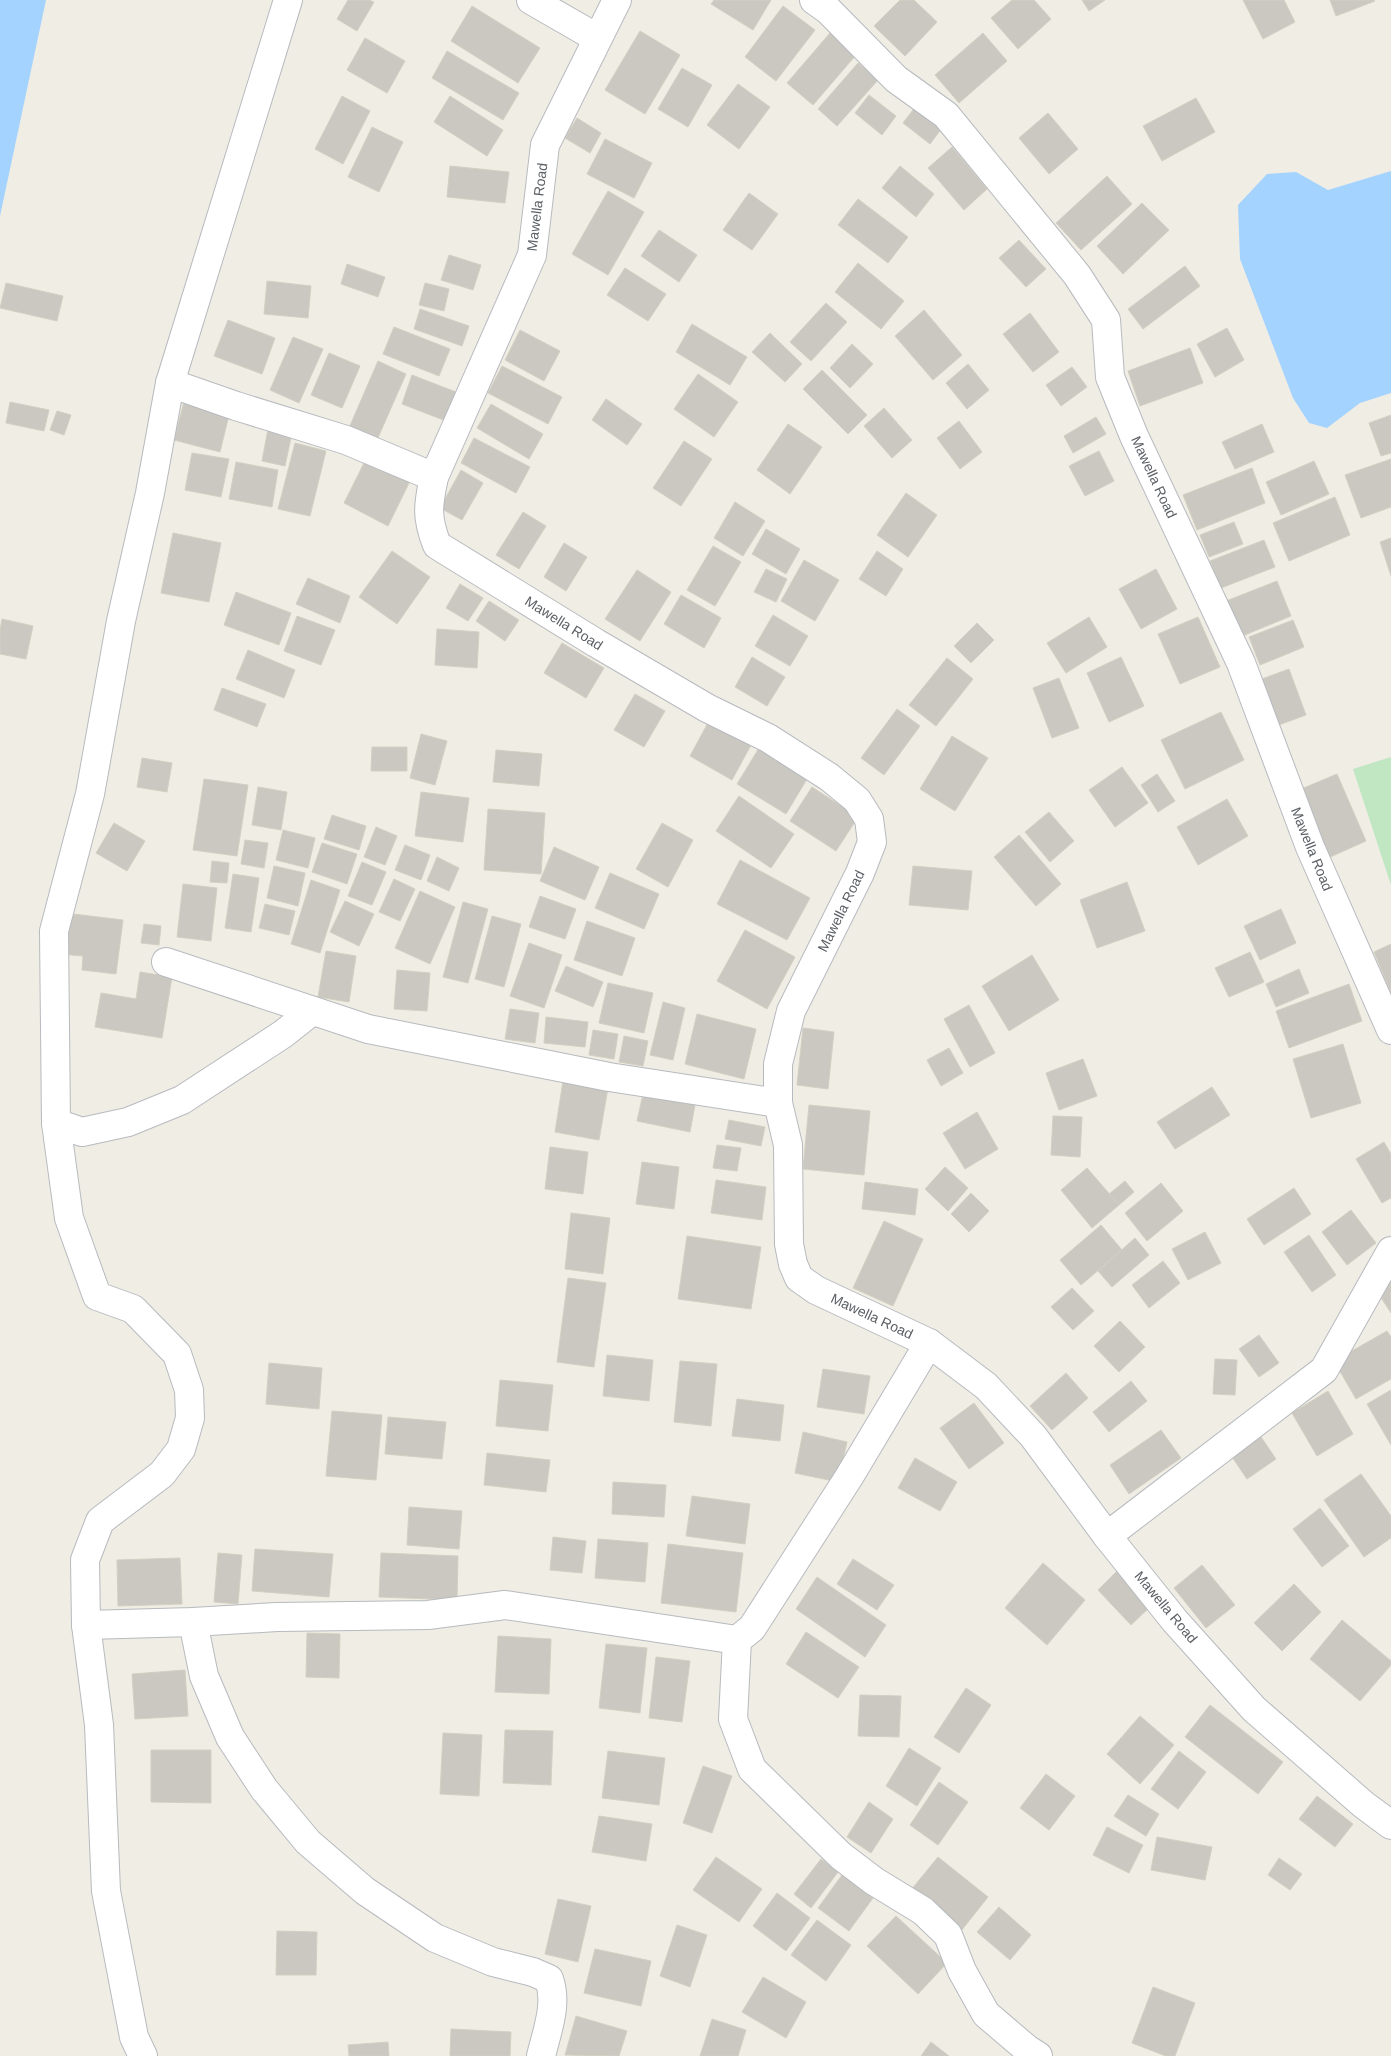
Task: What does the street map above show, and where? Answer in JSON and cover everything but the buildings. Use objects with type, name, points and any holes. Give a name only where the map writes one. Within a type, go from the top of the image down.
[{"type":"street","points":[[143,2056],[134,2037],[106,1891],[99,1725],[86,1625],[85,1560],[100,1521],[162,1474],[181,1449],[190,1418],[189,1390],[177,1354],[133,1309],[97,1296],[69,1218],[56,1123],[54,931],[90,794],[121,621],[150,493],[170,383],[288,0]]},
{"type":"street","points":[[531,0],[597,38]]},
{"type":"street","name":"Mawella Road","points":[[616,0],[545,145],[532,255],[434,477],[428,508],[431,530],[437,545],[604,648],[708,708],[768,738],[836,782],[857,800],[869,819],[872,842],[860,873],[791,1011],[778,1064],[778,1103],[788,1145],[789,1244],[793,1264],[800,1278],[816,1290],[929,1343],[986,1386],[1033,1436],[1107,1536],[1175,1621],[1254,1709],[1364,1805],[1391,1825]]},
{"type":"street","name":"Mawella Road","points":[[814,0],[828,10],[896,79],[946,115],[1077,275],[1106,320],[1110,377],[1134,436],[1241,662],[1310,847],[1391,1030]]},
{"type":"street","points":[[170,383],[236,406],[346,440],[434,477]]},
{"type":"street","points":[[166,962],[368,1029],[609,1077],[778,1103]]},
{"type":"street","points":[[56,1123],[82,1132],[128,1122],[182,1100],[283,1034],[312,1011]]},
{"type":"street","points":[[1107,1536],[1324,1370],[1391,1251]]},
{"type":"street","points":[[86,1625],[277,1617],[428,1616],[505,1605],[737,1640],[752,1628],[849,1477],[929,1343]]},
{"type":"street","points":[[193,1622],[204,1676],[230,1737],[264,1789],[308,1842],[365,1891],[435,1938],[493,1962],[533,1972],[549,1979],[553,1990],[551,2012],[541,2056]]},
{"type":"street","points":[[737,1640],[734,1720],[752,1769],[841,1856],[874,1881],[923,1911],[948,1935],[962,1971],[986,2014],[1027,2050],[1038,2056]]},
{"type":"green space","points":[[1391,757],[1391,885],[1353,769]]},
{"type":"water","points":[[0,0],[46,0],[0,216]]},
{"type":"water","points":[[1391,171],[1391,393],[1360,403],[1327,428],[1309,423],[1293,398],[1240,259],[1238,205],[1267,174],[1296,172],[1328,190]]}]
